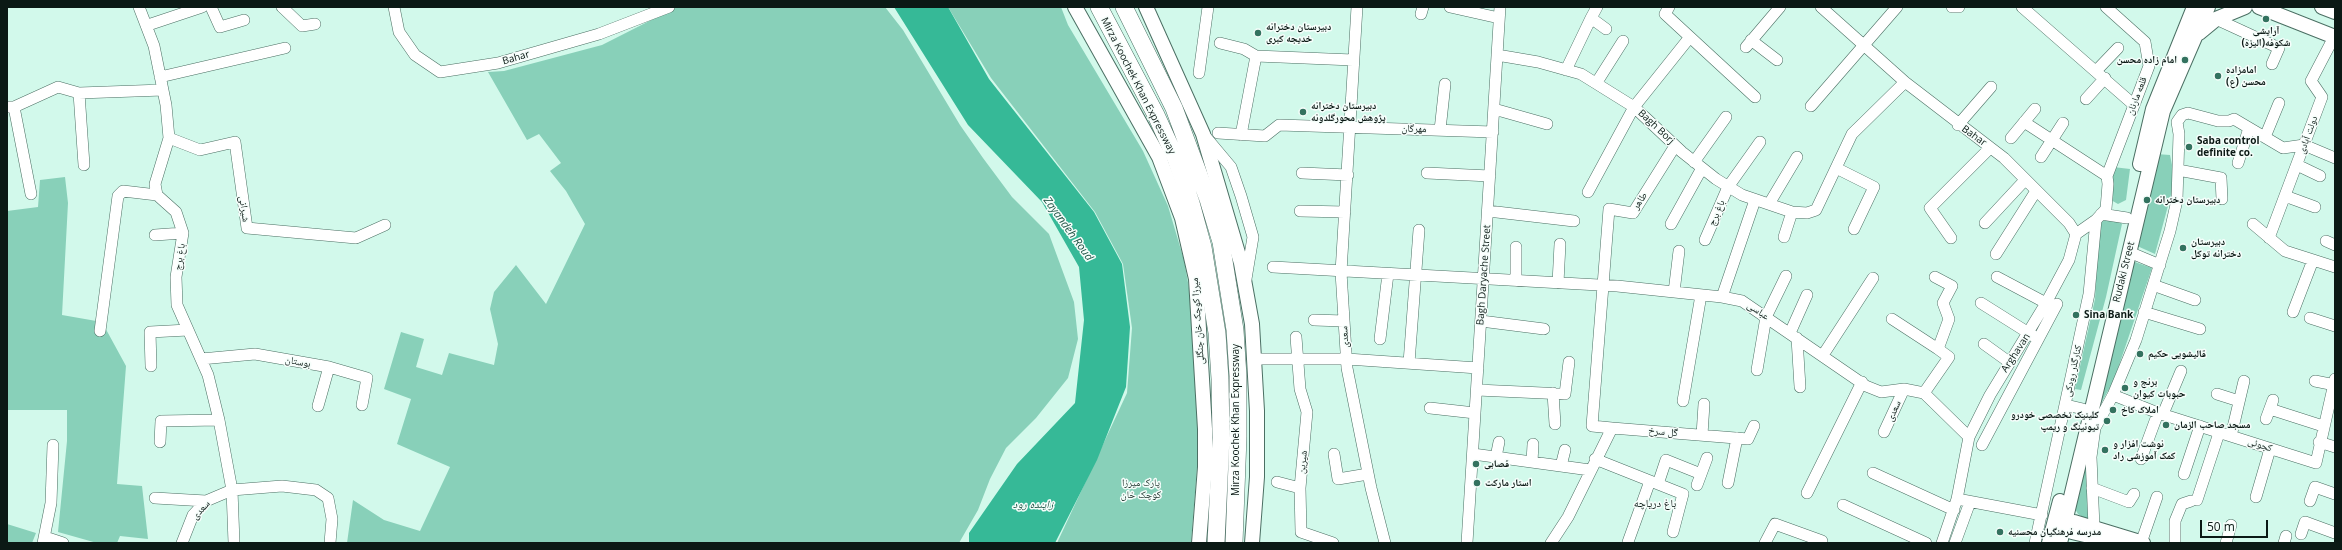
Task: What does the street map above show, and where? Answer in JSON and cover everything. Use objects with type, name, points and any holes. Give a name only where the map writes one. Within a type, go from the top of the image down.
[{"type":"highway","points":[[1087,7],[1114,51],[1135,75]]},
{"type":"highway","name":"Mirza Koochek Khan Expressway","points":[[1099,7],[1135,75],[1176,159],[1191,203],[1203,247],[1217,333],[1221,438],[1216,543]]},
{"type":"highway","name":"Mirza Koochek Khan Expressway","points":[[1124,7],[1174,108],[1206,192],[1221,242],[1235,330],[1238,376],[1238,444],[1234,543]]},
{"type":"main road","name":"میرزا کوچک خان جنگلی","points":[[1075,7],[1159,157],[1182,218],[1196,279],[1205,429],[1205,467],[1199,543]]},
{"type":"main road","points":[[1146,7],[1203,134],[1239,258],[1245,286],[1252,324],[1257,411],[1257,477],[1252,543]]},
{"type":"main road","name":"Rudaki Street","points":[[2049,543],[2058,525],[2129,252],[2163,111],[2208,7]]},
{"type":"main road","points":[[2195,36],[2216,19],[2245,7]]},
{"type":"main road","points":[[2259,7],[2280,12],[2334,37]]},
{"type":"main road","points":[[2322,7],[2335,12]]},
{"type":"main road","name":"Rudaki Street","points":[[2060,543],[2058,525],[2082,409],[2120,258],[2127,218],[2153,109],[2189,11]]},
{"type":"main road","points":[[2058,525],[2072,532],[2118,543]]},
{"type":"main road","points":[[2090,536],[2142,543]]},
{"type":"main road","points":[[2137,543],[2142,543]]},
{"type":"street","points":[[100,331],[118,196],[122,191],[157,195],[155,184],[169,138],[163,90],[148,25],[139,7]]},
{"type":"street","points":[[148,25],[202,7]]},
{"type":"street","points":[[211,7],[220,27],[244,20]]},
{"type":"street","points":[[282,7],[302,26],[315,24]]},
{"type":"street","name":"Bahar","points":[[394,7],[399,32],[415,55],[440,72],[512,59],[599,34],[669,7]]},
{"type":"street","points":[[1199,73],[1208,7]]},
{"type":"street","name":"سعدی","points":[[1357,7],[1353,60],[1351,127],[1341,272],[1347,359],[1368,474],[1385,543]]},
{"type":"street","points":[[1450,7],[1499,12]]},
{"type":"street","points":[[1566,70],[1597,7]]},
{"type":"street","points":[[1669,7],[1665,14],[1755,97]]},
{"type":"street","name":"Bahar","points":[[1821,7],[1905,82],[1958,125],[2004,158],[2069,224],[2076,234]]},
{"type":"street","points":[[1811,106],[1897,7]]},
{"type":"street","points":[[1952,7],[1959,7]]},
{"type":"street","points":[[2022,7],[2096,70],[2134,105]]},
{"type":"street","name":"قلعه مارنان","points":[[2106,7],[2145,42],[2149,66],[2106,176]]},
{"type":"street","points":[[1774,9],[1749,44],[1778,60]]},
{"type":"street","name":"Bagh Daryache Street","points":[[1467,543],[1493,132],[1499,12]]},
{"type":"street","points":[[1592,18],[1606,29]]},
{"type":"street","points":[[2216,19],[2279,48],[2272,64]]},
{"type":"street","points":[[1588,192],[1634,108],[1690,37]]},
{"type":"street","name":"دولت آبادی","points":[[2269,238],[2322,97],[2312,81],[2334,37]]},
{"type":"street","points":[[1597,82],[1623,41]]},
{"type":"street","points":[[1220,43],[1244,49],[1256,56],[1353,60]]},
{"type":"street","points":[[160,77],[285,48]]},
{"type":"street","points":[[2096,70],[2118,48]]},
{"type":"street","name":"Bagh Borj","points":[[1497,55],[1538,62],[1566,70],[1597,82],[1634,108],[1698,165],[1728,187],[1755,200],[1792,212],[1807,214],[1816,210],[1836,168]]},
{"type":"street","points":[[1241,135],[1256,56]]},
{"type":"street","points":[[2149,66],[2166,74]]},
{"type":"street","points":[[2086,99],[2105,78]]},
{"type":"street","points":[[1854,229],[1874,187],[1836,168],[1852,134],[1905,82]]},
{"type":"street","points":[[1440,130],[1445,84]]},
{"type":"street","points":[[31,194],[11,107],[58,87],[79,93],[163,90]]},
{"type":"street","points":[[1958,125],[1991,87]]},
{"type":"street","points":[[79,93],[84,165]]},
{"type":"street","points":[[2265,137],[2279,103]]},
{"type":"street","points":[[1494,108],[1547,124]]},
{"type":"street","points":[[2011,138],[2035,109]]},
{"type":"street","points":[[2090,536],[2092,488],[2091,457],[2095,428],[2113,395],[2136,340],[2160,265],[2177,200],[2177,122],[2182,115],[2188,113],[2218,121],[2229,122],[2234,119],[2283,148],[2304,145],[2335,158]]},
{"type":"street","points":[[1671,224],[1698,165],[1726,117]]},
{"type":"street","points":[[2024,122],[2106,176],[2108,184],[2106,209],[2099,217],[2076,234]]},
{"type":"street","points":[[2041,157],[2053,141],[2063,123]]},
{"type":"street","name":"مهرگان","points":[[1218,134],[1265,136],[1279,125],[1493,132]]},
{"type":"street","points":[[2238,163],[2249,128]]},
{"type":"street","points":[[1203,134],[1231,167],[1253,238],[1245,286]]},
{"type":"street","name":"شیرانی","points":[[169,138],[200,150],[235,142],[247,228],[356,238],[385,225]]},
{"type":"street","name":"باغ برج","points":[[1705,240],[1728,187],[1760,142]]},
{"type":"street","name":"طاهر","points":[[1604,286],[1609,209],[1634,213],[1675,146]]},
{"type":"street","points":[[1951,238],[1930,208],[1990,148]]},
{"type":"street","points":[[1769,204],[1797,157]]},
{"type":"street","points":[[2297,165],[2320,176]]},
{"type":"street","points":[[2178,170],[2221,178],[2222,199]]},
{"type":"street","points":[[1302,173],[1348,175]]},
{"type":"street","points":[[1427,173],[1490,176]]},
{"type":"street","points":[[1985,223],[2025,180]]},
{"type":"street","points":[[1996,254],[2036,191]]},
{"type":"street","name":"باغ برج","points":[[157,195],[176,212],[183,234],[176,277],[177,305],[208,375],[219,420],[232,490],[234,543]]},
{"type":"street","points":[[2285,196],[2315,208]]},
{"type":"street","points":[[1722,296],[1755,200]]},
{"type":"street","points":[[1300,211],[1345,212]]},
{"type":"street","points":[[1488,212],[1574,221]]},
{"type":"street","points":[[1784,237],[1792,212]]},
{"type":"street","points":[[2099,217],[2127,218]]},
{"type":"street","name":"کنارگذر رودکی","points":[[2035,543],[2090,294],[2099,217]]},
{"type":"street","points":[[2253,224],[2285,251],[2335,267]]},
{"type":"street","points":[[1409,363],[1419,230]]},
{"type":"street","points":[[155,235],[183,234]]},
{"type":"street","name":"Arghavan","points":[[1942,543],[1956,505],[1969,437],[2009,362],[2029,332],[2051,304],[2069,260],[2076,234]]},
{"type":"street","points":[[1558,283],[1560,244]]},
{"type":"street","points":[[1516,247],[1516,281]]},
{"type":"street","points":[[1674,292],[1679,251]]},
{"type":"street","points":[[2129,252],[2160,265]]},
{"type":"street","points":[[2293,312],[2313,260]]},
{"type":"street","name":"عباسی","points":[[1273,267],[1558,283],[1722,296],[1742,301],[1862,382],[1881,392],[1904,389],[1924,393]]},
{"type":"street","points":[[1380,339],[1388,274]]},
{"type":"street","points":[[1757,370],[1766,317],[1786,276]]},
{"type":"street","points":[[1935,277],[1952,286],[1943,304],[1949,319],[1938,349]]},
{"type":"street","points":[[1982,445],[2038,340],[2051,304],[1996,277]]},
{"type":"street","points":[[1823,355],[1873,278]]},
{"type":"street","points":[[2153,285],[2195,300]]},
{"type":"street","name":"گل سرخ","points":[[1604,286],[1592,426],[1737,438]]},
{"type":"street","points":[[1683,401],[1701,294]]},
{"type":"street","points":[[1800,387],[1794,335],[1807,295]]},
{"type":"street","points":[[1982,303],[2029,332],[2038,340]]},
{"type":"street","points":[[2144,312],[2200,329]]},
{"type":"street","points":[[2310,318],[2335,326]]},
{"type":"street","points":[[1892,319],[1949,357],[1924,393],[1969,437]]},
{"type":"street","points":[[1314,320],[1344,321]]},
{"type":"street","points":[[1481,321],[1544,329]]},
{"type":"street","points":[[150,366],[150,332],[188,330]]},
{"type":"street","name":"شیرین","points":[[1296,337],[1300,389],[1307,412],[1300,488],[1301,532],[1333,543]]},
{"type":"street","points":[[1984,344],[2009,362]]},
{"type":"street","name":"بوستان","points":[[201,359],[255,354],[329,367],[367,378],[362,405]]},
{"type":"street","points":[[1254,359],[1347,359],[1478,368]]},
{"type":"street","points":[[1477,390],[1565,394],[1569,362]]},
{"type":"street","points":[[318,406],[329,367]]},
{"type":"street","points":[[2141,459],[2160,414],[2181,371]]},
{"type":"street","points":[[2231,436],[2244,381]]},
{"type":"street","points":[[2315,381],[2334,383],[2319,442],[2335,447]]},
{"type":"street","points":[[1807,493],[1862,382]]},
{"type":"street","name":"سعدی","points":[[1884,432],[1904,389]]},
{"type":"street","points":[[1553,393],[1555,424]]},
{"type":"street","points":[[2217,394],[2239,401]]},
{"type":"street","name":"کجوئی","points":[[2113,395],[2160,414],[2316,463],[2319,442]]},
{"type":"street","points":[[1702,435],[1704,404]]},
{"type":"street","points":[[2066,405],[2082,409]]},
{"type":"street","points":[[1430,408],[1475,413]]},
{"type":"street","points":[[2270,409],[2323,426]]},
{"type":"street","points":[[160,442],[161,421],[219,420]]},
{"type":"street","points":[[1728,483],[1737,438],[1748,439],[1754,426]]},
{"type":"street","points":[[2184,474],[2200,426]]},
{"type":"street","points":[[1551,543],[1568,517],[1612,428]]},
{"type":"street","points":[[2176,543],[2175,521],[2182,504],[2194,501],[2219,433]]},
{"type":"street","points":[[1496,457],[1498,442]]},
{"type":"street","points":[[1532,462],[1533,444]]},
{"type":"street","points":[[53,445],[51,504],[44,540],[64,543]]},
{"type":"street","points":[[2256,497],[2270,449]]},
{"type":"street","points":[[1561,466],[1565,450]]},
{"type":"street","points":[[1334,454],[1338,480],[1368,474]]},
{"type":"street","points":[[1473,454],[1590,470]]},
{"type":"street","points":[[1697,485],[1707,458]]},
{"type":"street","points":[[1596,459],[1683,494],[1673,532]]},
{"type":"street","points":[[1628,542],[1654,482],[1666,460],[1701,474]]},
{"type":"street","points":[[1873,473],[1956,505],[1970,502],[2042,515]]},
{"type":"street","points":[[1276,482],[1300,488]]},
{"type":"street","points":[[232,490],[282,486],[316,490],[328,498],[332,519],[330,543]]},
{"type":"street","points":[[2310,501],[2315,487],[2335,494]]},
{"type":"street","points":[[2092,488],[2129,502],[2134,494]]},
{"type":"street","name":"سعدی","points":[[182,543],[193,516],[206,502],[232,490]]},
{"type":"street","points":[[2142,543],[2157,497]]},
{"type":"street","points":[[155,498],[206,502]]},
{"type":"street","points":[[1955,543],[1970,502]]},
{"type":"street","points":[[1843,505],[1926,543]]},
{"type":"street","points":[[2301,534],[2305,522],[2335,533]]},
{"type":"street","points":[[1766,543],[1775,524],[1821,542]]},
{"type":"street","points":[[2226,543],[2231,525]]},
{"type":"green space","points":[[677,7],[885,7],[903,30],[960,125],[983,158],[1012,197],[1049,234],[1074,302],[1078,339],[1068,378],[1036,418],[1006,448],[990,479],[978,510],[959,543],[347,543],[353,500],[384,520],[420,531],[450,467],[397,444],[411,399],[384,389],[401,332],[424,339],[416,367],[442,375],[449,353],[494,365],[498,344],[490,309],[494,292],[516,265],[546,304],[585,224],[566,191],[550,171],[561,163],[539,134],[527,140],[488,72],[504,71],[602,45]]},
{"type":"green space","name":"پارک میرزا کوچک خان","points":[[948,7],[1061,7],[1068,25],[1143,151],[1168,206],[1184,260],[1192,305],[1200,429],[1191,543],[1057,543],[1127,393],[1132,328],[1123,264],[1095,212],[991,78]]},
{"type":"green space","points":[[2156,154],[2170,155],[2175,180],[2155,254],[2135,245]]},
{"type":"green space","points":[[2113,167],[2130,169],[2126,200],[2118,204],[2111,200]]},
{"type":"green space","points":[[65,177],[68,203],[62,315],[102,322],[126,366],[117,484],[142,486],[148,539],[120,536],[117,543],[97,543],[58,532],[67,441],[67,410],[7,410],[7,211],[38,207],[40,180]]},
{"type":"green space","points":[[2102,218],[2116,218],[2122,224],[2106,297],[2081,390],[2075,389],[2095,299],[2099,223]]},
{"type":"green space","points":[[2132,261],[2152,268],[2114,380],[2089,425]]},
{"type":"green space","points":[[2088,431],[2089,521],[2078,514],[2074,507]]},
{"type":"green space","points":[[7,524],[36,533],[32,543],[7,543]]},
{"type":"water","name":"زاینده رود","points":[[894,7],[948,7],[989,79],[1094,212],[1122,264],[1130,327],[1126,387],[1097,460],[1055,543],[969,543],[969,533],[1017,464],[1075,403],[1084,320],[1079,267],[1042,202],[968,125]]},
{"type":"place","name":"آرایشی شکوفه(الیزه)","points":[[2266,19]]},
{"type":"place","name":"دبیرستان دخترانه خدیجه کبری","points":[[1258,33]]},
{"type":"place","name":"امام زاده محسن","points":[[2185,60]]},
{"type":"place","name":"امامزاده محسن (ع)","points":[[2218,76]]},
{"type":"place","name":"دبیرستان دخترانه پژوهش محورگلدونه","points":[[1303,112]]},
{"type":"place","name":"Saba control definite co.","points":[[2189,147]]},
{"type":"place","name":"دبیرستان دخترانه","points":[[2147,200]]},
{"type":"place","name":"دبیرستان دخترانه توکل","points":[[2183,248]]},
{"type":"place","name":"Sina Bank","points":[[2076,315]]},
{"type":"place","name":"قالیشویی حکیم","points":[[2140,354]]},
{"type":"place","name":"برنج و حبوبات کیوان","points":[[2125,388]]},
{"type":"place","name":"املاک کاخ","points":[[2113,410]]},
{"type":"place","name":"کلینیک تخصصی خودرو تیونینگ و ریمپ","points":[[2107,421]]},
{"type":"place","name":"مسجد صاحب الزمان","points":[[2166,425]]},
{"type":"place","name":"نوشت افزار و کمک آموزشی راد","points":[[2105,450]]},
{"type":"place","name":"قصابی","points":[[1476,464]]},
{"type":"place","name":"استار مارکت","points":[[1477,483]]},
{"type":"place","name":"مدرسه فرهنگیان محسنیه","points":[[2000,532]]},
{"type":"district","name":"باغ دریاچه","points":[[1655,504]]},
{"type":"water label","name":"Zayandeh Roud","points":[[1068,229]]}]
